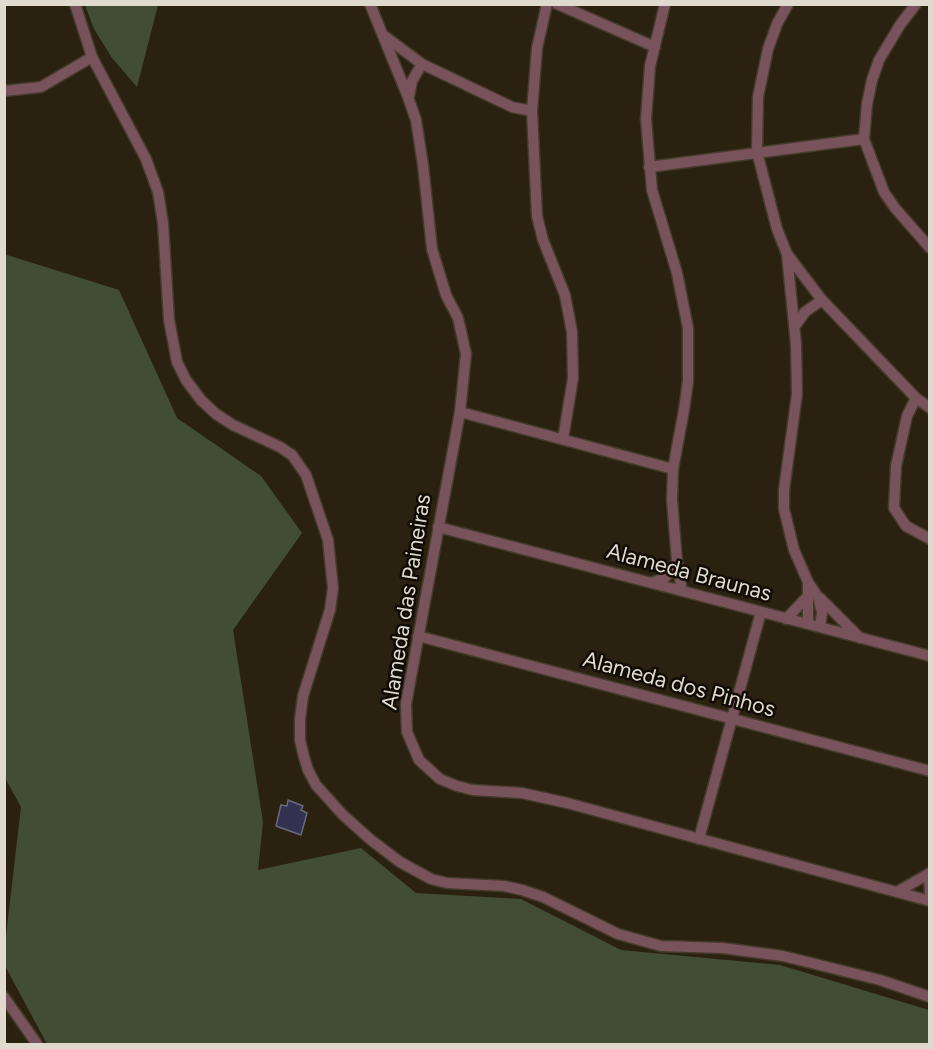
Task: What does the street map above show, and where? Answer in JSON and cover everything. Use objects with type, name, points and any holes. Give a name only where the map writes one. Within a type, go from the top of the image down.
[{"type":"street","points":[[75,4],[92,57],[146,159],[158,192],[163,223],[172,340],[177,362],[186,380],[201,400],[216,414],[292,455],[306,475],[328,540],[333,588],[330,610],[303,696],[300,719],[300,740],[308,770],[316,785],[343,815],[400,862],[431,879],[447,884],[504,886],[522,890],[543,897],[618,934],[661,946],[722,948],[783,956],[880,980],[930,997]]},
{"type":"street","name":"Alameda das Paineiras","points":[[369,4],[416,120],[432,249],[446,294],[458,318],[466,354],[460,412],[406,704],[407,732],[419,760],[440,779],[457,786],[473,790],[522,793],[567,803],[897,892],[930,898]]},
{"type":"street","points":[[547,4],[537,48],[532,111],[537,216],[543,240],[565,295],[572,332],[573,378],[562,439]]},
{"type":"street","points":[[557,4],[655,47]]},
{"type":"street","points":[[665,4],[647,89],[649,167],[652,190],[677,273],[688,328],[687,390],[673,469],[673,520],[682,591]]},
{"type":"street","points":[[788,4],[777,24],[768,49],[761,75],[758,105],[758,152],[772,213],[788,254],[809,284],[916,398],[930,408]]},
{"type":"street","points":[[916,4],[879,60],[867,104],[864,139],[884,192],[930,248]]},
{"type":"street","points":[[383,35],[422,64],[512,107],[532,111]]},
{"type":"street","points":[[394,63],[406,52]]},
{"type":"street","points":[[4,91],[41,87],[92,57]]},
{"type":"street","points":[[408,97],[412,81],[422,64]]},
{"type":"street","points":[[649,167],[864,139]]},
{"type":"street","points":[[788,254],[795,326],[797,394],[786,469],[784,509],[794,550],[812,597],[822,612],[820,627]]},
{"type":"street","points":[[792,300],[799,288],[809,284]]},
{"type":"street","points":[[795,326],[804,312],[822,300]]},
{"type":"street","points":[[916,398],[907,416],[898,456],[893,496],[894,508],[906,526],[930,539]]},
{"type":"street","points":[[460,412],[673,469]]},
{"type":"street","name":"Alameda Braunas","points":[[438,527],[930,656]]},
{"type":"street","points":[[651,583],[663,579],[672,571],[677,561]]},
{"type":"street","points":[[786,619],[812,597]]},
{"type":"street","points":[[808,624],[812,597]]},
{"type":"street","points":[[812,597],[860,638]]},
{"type":"street","points":[[699,839],[761,612]]},
{"type":"street","name":"Alameda dos Pinhos","points":[[418,636],[930,771]]},
{"type":"street","points":[[897,892],[929,874],[930,898]]},
{"type":"street","points":[[4,997],[37,1044]]},
{"type":"green space","points":[[85,5],[158,5],[137,87],[112,58],[94,29]]},
{"type":"green space","points":[[4,254],[119,290],[177,418],[261,476],[302,533],[233,630],[263,822],[258,870],[361,848],[416,893],[521,899],[621,950],[780,965],[929,1010],[929,1044],[47,1044],[5,966],[5,944],[21,807],[4,776]]},
{"type":"building","points":[[288,800],[303,806],[301,810],[307,813],[301,835],[276,826],[281,805],[287,806]]}]
